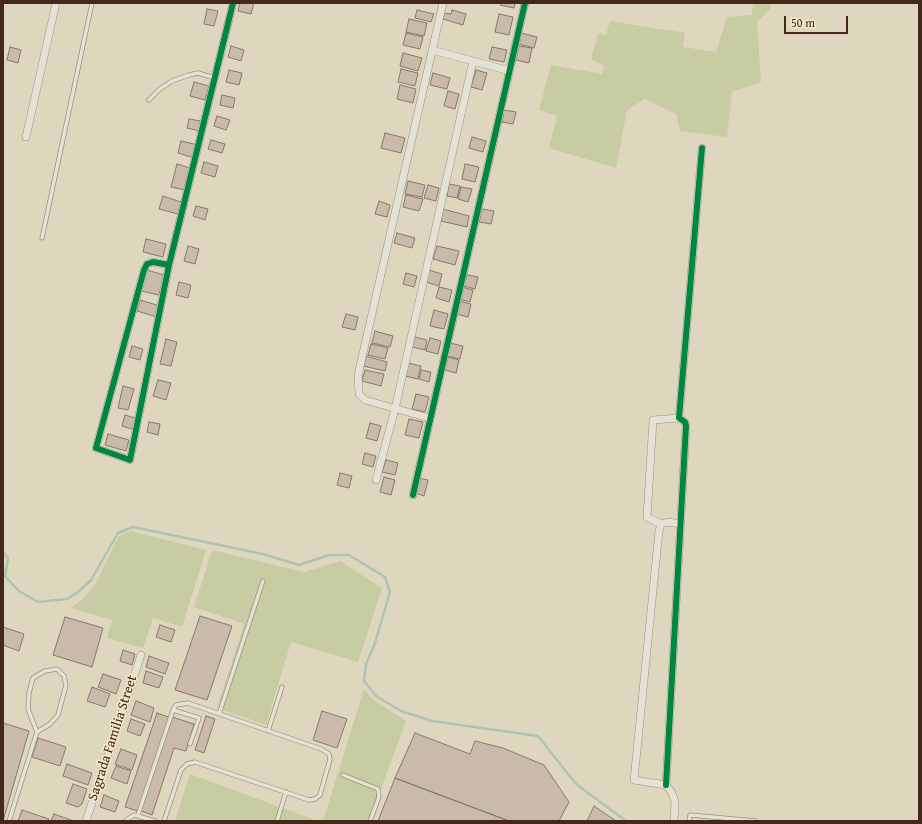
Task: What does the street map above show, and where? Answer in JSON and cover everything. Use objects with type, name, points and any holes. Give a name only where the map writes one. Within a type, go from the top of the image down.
[{"type":"street","points":[[26,137],[56,3]]},
{"type":"street","points":[[169,265],[153,262],[147,264],[144,270],[96,448],[130,460],[169,265],[216,79],[233,3]]},
{"type":"street","points":[[429,418],[365,400],[359,394],[358,375],[443,3]]},
{"type":"street","points":[[413,495],[429,418],[525,3]]},
{"type":"street","points":[[432,50],[510,70]]},
{"type":"street","points":[[376,480],[395,409],[472,61]]},
{"type":"street","points":[[679,418],[702,148]]},
{"type":"street","points":[[666,786],[682,524],[686,426],[685,422],[679,418],[654,420],[647,517],[661,524],[668,522],[682,524]]},
{"type":"street","points":[[661,524],[658,531],[634,780],[666,786],[672,793],[675,802],[674,821]]},
{"type":"street","name":"Sagrada Familia Street","points":[[86,821],[141,655]]},
{"type":"lane","points":[[42,238],[92,3]]},
{"type":"lane","points":[[149,100],[160,89],[172,81],[189,75],[198,74],[216,79]]},
{"type":"lane","points":[[219,714],[263,580]]},
{"type":"lane","points":[[9,821],[37,732],[28,709],[29,693],[33,678],[45,671],[57,669],[64,676],[66,686],[58,715],[50,724],[37,732]]},
{"type":"lane","points":[[268,731],[282,688]]},
{"type":"lane","points":[[138,815],[173,710],[176,705],[188,703],[321,749],[329,754],[330,758],[320,795],[316,799],[309,800],[195,762],[187,764],[181,770],[164,821]]},
{"type":"lane","points":[[173,710],[199,718],[190,744]]},
{"type":"lane","points":[[343,775],[378,789],[379,797],[370,821]]},
{"type":"lane","points":[[277,821],[286,792]]},
{"type":"lane","points":[[125,821],[130,816],[138,815],[155,821]]},
{"type":"lane","points":[[689,821],[690,815],[756,821]]},
{"type":"green space","points":[[753,3],[772,3],[770,9],[757,22],[761,82],[732,92],[727,137],[680,131],[676,114],[645,99],[627,110],[616,168],[549,148],[557,116],[539,110],[551,65],[602,74],[604,66],[591,59],[598,33],[606,35],[610,21],[685,33],[683,47],[716,52],[727,17],[752,15]]},
{"type":"green space","points":[[131,531],[206,550],[182,627],[153,618],[143,648],[107,638],[112,620],[71,608],[84,598],[96,583],[119,536]]},
{"type":"green space","points":[[212,550],[304,572],[340,561],[382,588],[358,662],[291,642],[266,725],[217,708],[244,624],[194,607]]},
{"type":"green space","points":[[364,689],[374,700],[406,721],[369,821],[323,821]]},
{"type":"green space","points":[[190,774],[318,821],[175,821]]},
{"type":"building","points":[[240,3],[254,3],[251,14],[238,11]]},
{"type":"building","points":[[501,3],[515,3],[514,8],[500,5]]},
{"type":"building","points":[[207,9],[218,11],[214,26],[204,24]]},
{"type":"building","points":[[417,10],[434,14],[431,22],[415,18]]},
{"type":"building","points":[[452,10],[466,14],[463,25],[443,19],[444,13],[451,14]]},
{"type":"building","points":[[499,14],[513,17],[509,35],[495,32]]},
{"type":"building","points":[[409,19],[427,23],[424,36],[406,32]]},
{"type":"building","points":[[406,33],[423,37],[420,49],[403,45]]},
{"type":"building","points":[[521,33],[537,37],[534,48],[519,44]]},
{"type":"building","points":[[231,46],[244,50],[241,61],[228,57]]},
{"type":"building","points":[[519,46],[532,48],[529,63],[516,60]]},
{"type":"building","points":[[10,47],[21,50],[18,63],[7,60]]},
{"type":"building","points":[[492,47],[507,50],[504,62],[489,59]]},
{"type":"building","points":[[403,53],[422,58],[418,71],[400,66]]},
{"type":"building","points":[[401,69],[418,73],[415,86],[398,82]]},
{"type":"building","points":[[229,70],[242,73],[239,85],[226,82]]},
{"type":"building","points":[[476,70],[487,73],[482,90],[471,87]]},
{"type":"building","points":[[433,73],[450,78],[447,89],[430,85]]},
{"type":"building","points":[[194,82],[209,86],[205,100],[190,96]]},
{"type":"building","points":[[400,85],[416,89],[413,103],[397,99]]},
{"type":"building","points":[[448,91],[459,94],[455,109],[444,106]]},
{"type":"building","points":[[222,95],[235,98],[233,108],[220,105]]},
{"type":"building","points":[[504,110],[516,112],[513,124],[502,122]]},
{"type":"building","points":[[217,116],[230,120],[226,130],[214,126]]},
{"type":"building","points":[[189,119],[206,122],[204,132],[187,128]]},
{"type":"building","points":[[385,133],[405,138],[401,153],[381,148]]},
{"type":"building","points":[[472,137],[486,141],[483,152],[469,148]]},
{"type":"building","points":[[211,140],[225,144],[222,153],[208,149]]},
{"type":"building","points":[[181,141],[198,145],[194,158],[178,153]]},
{"type":"building","points":[[204,162],[218,166],[215,177],[201,173]]},
{"type":"building","points":[[177,164],[190,168],[184,190],[171,187]]},
{"type":"building","points":[[465,164],[479,167],[475,182],[462,179]]},
{"type":"building","points":[[408,181],[425,185],[422,197],[405,194]]},
{"type":"building","points":[[449,184],[460,186],[457,198],[447,196]]},
{"type":"building","points":[[428,185],[439,188],[436,201],[424,198]]},
{"type":"building","points":[[461,187],[472,189],[468,202],[458,199]]},
{"type":"building","points":[[406,195],[423,199],[419,211],[403,207]]},
{"type":"building","points":[[163,196],[181,202],[178,214],[159,209]]},
{"type":"building","points":[[379,201],[390,205],[387,217],[375,214]]},
{"type":"building","points":[[196,206],[208,209],[205,220],[193,216]]},
{"type":"building","points":[[443,209],[469,216],[467,227],[441,221]]},
{"type":"building","points":[[482,209],[494,211],[491,224],[479,222]]},
{"type":"building","points":[[397,233],[415,238],[412,248],[394,243]]},
{"type":"building","points":[[146,239],[166,244],[163,257],[143,252]]},
{"type":"building","points":[[188,246],[199,249],[195,264],[184,261]]},
{"type":"building","points":[[437,246],[459,251],[455,265],[433,259]]},
{"type":"building","points":[[147,270],[164,275],[159,295],[141,291]]},
{"type":"building","points":[[429,270],[442,274],[439,286],[426,282]]},
{"type":"building","points":[[406,273],[417,276],[414,287],[403,284]]},
{"type":"building","points":[[467,275],[478,277],[475,289],[464,286]]},
{"type":"building","points":[[179,282],[191,285],[188,298],[176,295]]},
{"type":"building","points":[[439,287],[452,290],[449,302],[436,298]]},
{"type":"building","points":[[462,287],[473,290],[470,302],[459,299]]},
{"type":"building","points":[[140,300],[160,306],[157,317],[137,311]]},
{"type":"building","points":[[459,301],[471,304],[468,317],[456,314]]},
{"type":"building","points":[[434,310],[448,314],[444,329],[430,326]]},
{"type":"building","points":[[346,314],[358,317],[355,330],[342,327]]},
{"type":"building","points":[[375,331],[393,336],[390,347],[372,343]]},
{"type":"building","points":[[415,337],[427,340],[425,350],[412,347]]},
{"type":"building","points":[[430,338],[441,341],[438,354],[426,351]]},
{"type":"building","points":[[166,339],[177,342],[171,366],[160,364]]},
{"type":"building","points":[[450,343],[463,346],[460,359],[447,356]]},
{"type":"building","points":[[371,344],[388,348],[385,359],[368,355]]},
{"type":"building","points":[[132,346],[143,349],[140,360],[129,357]]},
{"type":"building","points":[[366,356],[387,362],[385,371],[363,366]]},
{"type":"building","points":[[448,357],[459,360],[456,373],[445,370]]},
{"type":"building","points":[[408,363],[421,366],[418,379],[405,376]]},
{"type":"building","points":[[365,370],[384,374],[381,386],[362,381]]},
{"type":"building","points":[[421,370],[431,372],[429,382],[419,379]]},
{"type":"building","points":[[158,380],[171,383],[166,400],[153,396]]},
{"type":"building","points":[[123,386],[134,389],[128,410],[118,408]]},
{"type":"building","points":[[416,394],[429,397],[425,412],[412,409]]},
{"type":"building","points":[[125,415],[138,419],[135,430],[122,426]]},
{"type":"building","points":[[409,419],[423,422],[419,438],[405,435]]},
{"type":"building","points":[[149,422],[160,424],[158,435],[147,432]]},
{"type":"building","points":[[370,423],[381,426],[377,441],[366,438]]},
{"type":"building","points":[[108,434],[129,440],[126,451],[105,445]]},
{"type":"building","points":[[365,453],[376,456],[373,467],[362,464]]},
{"type":"building","points":[[386,460],[398,463],[395,475],[382,472]]},
{"type":"building","points":[[340,473],[352,476],[349,488],[337,485]]},
{"type":"building","points":[[384,477],[395,480],[391,495],[380,492]]},
{"type":"building","points":[[418,478],[428,480],[424,496],[415,493]]},
{"type":"building","points":[[200,616],[232,626],[207,700],[175,690]]},
{"type":"building","points":[[65,617],[103,628],[92,667],[53,655]]},
{"type":"building","points":[[160,625],[175,630],[171,642],[156,637]]},
{"type":"building","points":[[3,627],[24,634],[19,651],[3,645]]},
{"type":"building","points":[[123,650],[135,654],[132,665],[120,661]]},
{"type":"building","points":[[149,656],[169,663],[165,674],[146,667]]},
{"type":"building","points":[[146,671],[163,677],[159,688],[143,683]]},
{"type":"building","points":[[103,674],[121,680],[116,694],[98,687]]},
{"type":"building","points":[[92,687],[110,694],[105,707],[87,701]]},
{"type":"building","points":[[136,701],[154,708],[150,722],[131,715]]},
{"type":"building","points":[[322,711],[347,719],[337,748],[313,740]]},
{"type":"building","points":[[157,713],[169,717],[138,811],[125,807]]},
{"type":"building","points":[[206,716],[215,719],[204,753],[195,750]]},
{"type":"building","points":[[172,717],[194,724],[186,751],[174,748],[152,815],[141,811]]},
{"type":"building","points":[[131,719],[145,724],[140,736],[127,731]]},
{"type":"building","points":[[3,723],[29,731],[3,821]]},
{"type":"building","points":[[415,733],[470,754],[475,741],[503,748],[544,765],[569,802],[559,821],[509,821],[395,778]]},
{"type":"building","points":[[38,738],[66,747],[60,766],[32,757]]},
{"type":"building","points":[[121,749],[137,755],[132,770],[115,764]]},
{"type":"building","points":[[67,764],[92,773],[88,785],[63,776]]},
{"type":"building","points":[[116,766],[131,771],[127,784],[111,778]]},
{"type":"building","points":[[395,778],[509,821],[378,821]]},
{"type":"building","points":[[73,784],[87,789],[82,804],[78,807],[66,803]]},
{"type":"building","points":[[104,795],[119,801],[115,812],[100,807]]},
{"type":"building","points":[[594,806],[616,821],[587,821]]},
{"type":"building","points":[[22,810],[49,819],[48,821],[18,821]]},
{"type":"building","points":[[54,814],[74,821],[51,821]]},
{"type":"waterway","points":[[3,552],[8,558],[5,576],[19,591],[38,602],[67,599],[78,592],[91,580],[118,533],[133,527],[263,554],[299,565],[329,555],[349,555],[385,577],[390,592],[374,646],[366,664],[364,681],[376,696],[401,711],[432,721],[538,736],[576,784],[626,821]]},
{"type":"cycle path","points":[[169,265],[153,262],[147,264],[144,270],[96,448],[130,460],[169,265],[233,3]]},
{"type":"cycle path","points":[[413,495],[525,3]]},
{"type":"cycle path","points":[[666,785],[686,426],[685,422],[679,418],[702,148]]}]
